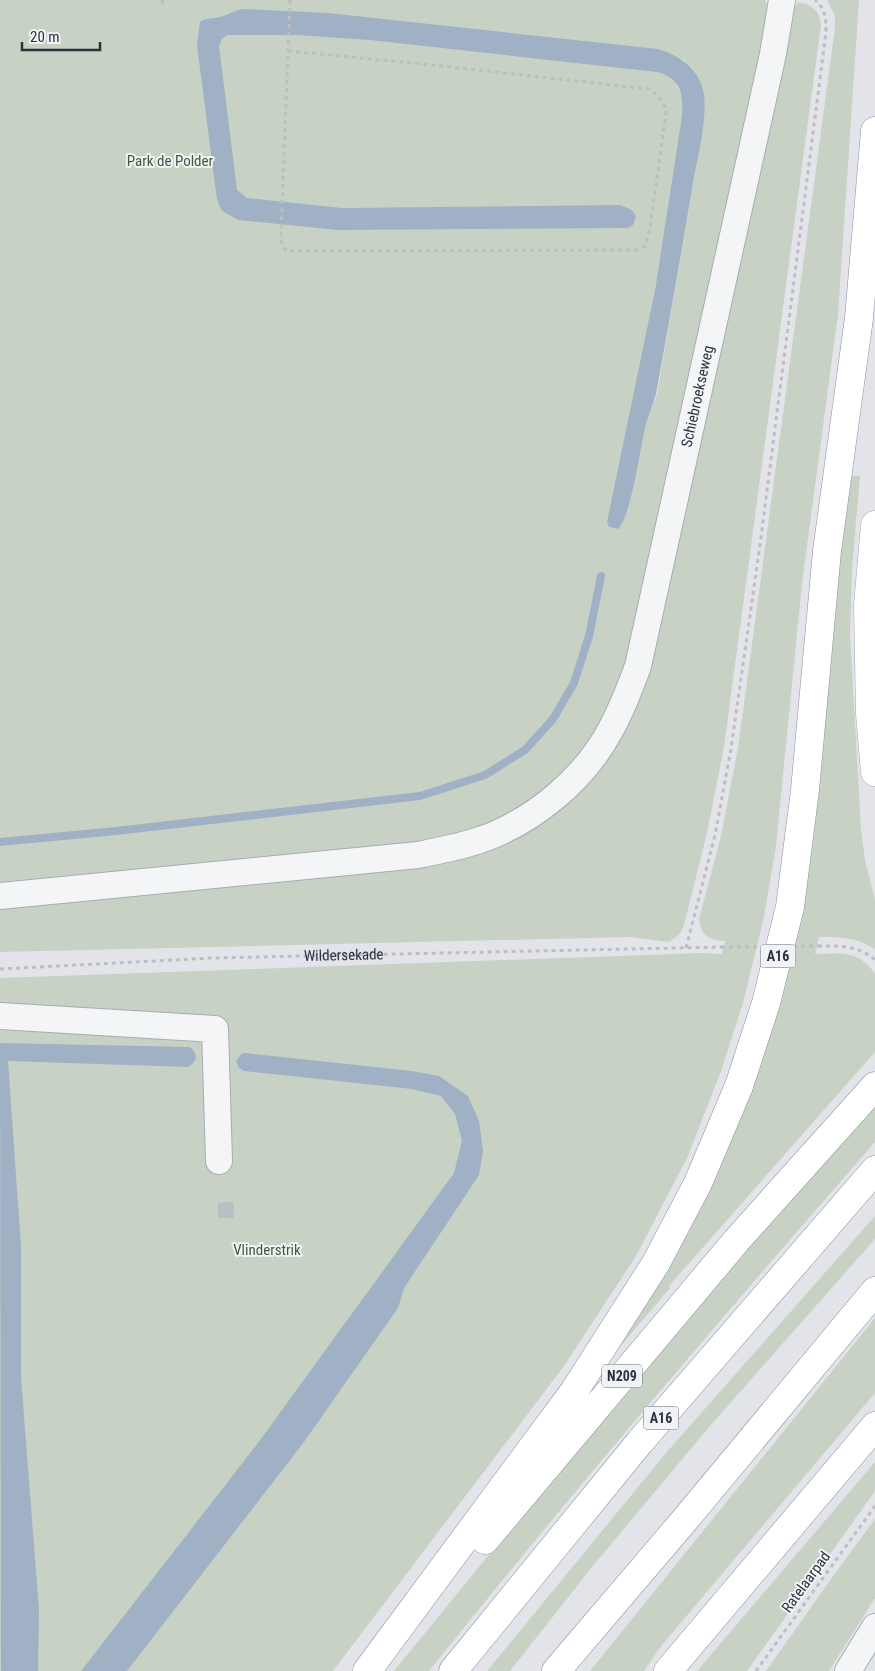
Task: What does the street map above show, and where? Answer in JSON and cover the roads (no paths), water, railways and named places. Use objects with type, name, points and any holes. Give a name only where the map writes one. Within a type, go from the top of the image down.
[{"type":"main road","name":"A16","points":[[367,1671],[575,1390],[656,1263],[698,1182],[739,1086],[760,1021],[790,907],[804,800],[827,551],[859,318],[875,132]]},
{"type":"main road","points":[[875,525],[868,605],[870,714],[875,772]]},
{"type":"main road","name":"N209","points":[[374,1671],[737,1240],[875,1086]]},
{"type":"main road","name":"A16","points":[[453,1671],[639,1443],[875,1170]]},
{"type":"main road","points":[[556,1671],[875,1291]]},
{"type":"main road","points":[[668,1671],[875,1426]]},
{"type":"street","name":"Schiebroekseweg","points":[[0,896],[408,856],[449,848],[478,841],[536,812],[574,779],[597,752],[611,730],[622,708],[638,666],[767,82],[782,0]]},
{"type":"street","points":[[0,1016],[215,1029],[219,1161]]},
{"type":"street","points":[[848,1671],[875,1626]]},
{"type":"water","points":[[244,9],[328,13],[658,49],[680,59],[697,75],[703,90],[705,111],[700,150],[656,394],[646,424],[627,511],[618,529],[609,527],[607,522],[655,290],[682,114],[682,98],[677,85],[666,75],[657,72],[370,40],[298,35],[227,35],[222,39],[219,46],[237,190],[247,198],[342,208],[620,205],[632,210],[636,216],[633,225],[628,228],[338,230],[238,220],[222,211],[217,200],[197,45],[200,22]]},
{"type":"water","points":[[0,1043],[190,1047],[196,1055],[194,1062],[188,1067],[8,1061],[21,1246],[21,1377],[39,1610],[38,1671],[1,1671]]},
{"type":"water","points":[[241,1054],[412,1071],[439,1076],[468,1096],[479,1121],[483,1151],[479,1175],[404,1288],[398,1308],[304,1442],[127,1671],[81,1671],[258,1443],[454,1173],[462,1141],[455,1114],[441,1096],[412,1089],[244,1071],[239,1068],[236,1061]]},
{"type":"waterway","points":[[0,842],[116,831],[420,796],[485,775],[525,750],[553,719],[574,683],[589,636],[601,576]]},
{"type":"park label","name":"Park de Polder","points":[[170,161]]},
{"type":"park label","name":"Vlinderstrik","points":[[267,1250]]}]
